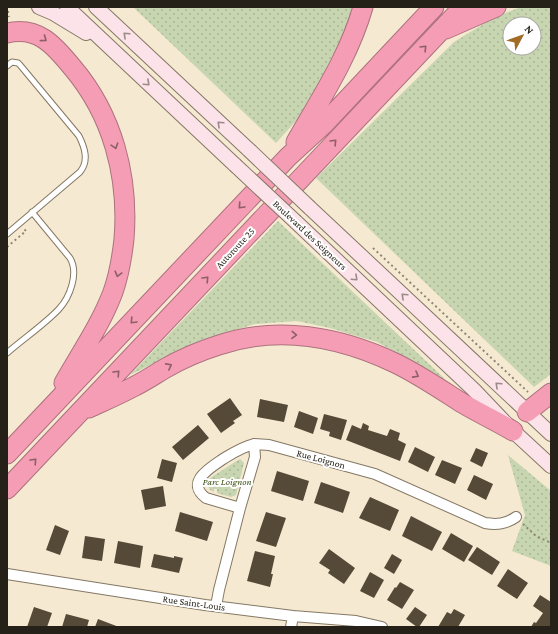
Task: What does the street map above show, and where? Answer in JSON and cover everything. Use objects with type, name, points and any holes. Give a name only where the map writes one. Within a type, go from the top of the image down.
[{"type":"highway","points":[[288,157],[341,64],[357,28],[363,7]]},
{"type":"highway","points":[[7,454],[288,157],[324,124],[434,7]]},
{"type":"highway","name":"Autoroute 25","points":[[7,489],[463,7]]},
{"type":"highway","points":[[439,31],[496,7]]},
{"type":"highway","points":[[7,33],[21,31],[36,34],[55,49],[75,70],[92,95],[106,120],[117,151],[123,182],[125,212],[124,235],[120,268],[113,291],[98,325],[48,410]]},
{"type":"highway","points":[[80,412],[136,386],[178,362],[206,349],[234,340],[285,335],[323,338],[349,345],[378,356],[415,374],[464,404],[513,431]]},
{"type":"highway","points":[[527,412],[551,393]]},
{"type":"main road","points":[[39,7],[53,13],[108,47]]},
{"type":"main road","name":"Boulevard des Seigneurs","points":[[67,7],[468,385],[513,431],[551,466]]},
{"type":"main road","name":"Boulevard des Seigneurs","points":[[96,7],[551,434]]},
{"type":"street","points":[[216,606],[240,508],[255,457],[254,444],[243,448],[206,470],[199,480],[199,490],[206,498],[240,508]]},
{"type":"street","name":"Rue Loignon","points":[[254,444],[269,444],[375,474],[405,486],[485,523],[502,524],[510,522],[516,517]]},
{"type":"street","name":"Rue Saint-Louis","points":[[7,574],[216,606],[293,616],[356,621],[382,627]]},
{"type":"street","points":[[291,627],[293,616]]},
{"type":"lane","points":[[7,66],[12,62],[18,62],[77,134],[82,141],[85,152],[85,164],[80,172],[7,234]]},
{"type":"lane","points":[[7,353],[59,310],[69,293],[74,278],[74,265],[70,258],[32,212]]},
{"type":"path","points":[[7,247],[26,231]]},
{"type":"path","points":[[372,247],[526,391]]},
{"type":"path","points":[[516,517],[536,536],[551,543]]},
{"type":"green space","points":[[133,7],[352,7],[347,27],[305,111],[276,143]]},
{"type":"green space","points":[[521,7],[551,7],[551,374],[534,387],[316,178],[454,42],[495,17]]},
{"type":"green space","points":[[278,221],[446,380],[377,342],[330,328],[297,321],[255,324],[199,341],[130,375]]},
{"type":"green space","points":[[508,455],[551,491],[551,566],[512,551],[525,515]]},
{"type":"green space","name":"Parc Loignon","points":[[240,459],[244,463],[236,495],[231,497],[217,493],[217,489],[214,489],[214,492],[210,490],[207,484],[210,478]]},
{"type":"building","points":[[230,398],[242,415],[233,421],[235,423],[221,433],[207,414]]},
{"type":"building","points":[[260,399],[288,405],[284,422],[257,417]]},
{"type":"building","points":[[299,411],[318,418],[313,434],[294,427]]},
{"type":"building","points":[[324,414],[347,420],[341,440],[329,436],[330,432],[320,429]]},
{"type":"building","points":[[363,423],[369,426],[368,430],[387,436],[390,429],[400,433],[398,440],[406,444],[400,461],[346,440],[352,425],[361,429]]},
{"type":"building","points":[[198,425],[209,438],[183,460],[172,447]]},
{"type":"building","points":[[415,447],[435,457],[428,472],[408,462]]},
{"type":"building","points":[[476,448],[488,453],[482,467],[470,461]]},
{"type":"building","points":[[162,459],[177,463],[172,482],[157,478]]},
{"type":"building","points":[[442,460],[462,468],[455,484],[435,475]]},
{"type":"building","points":[[277,471],[309,481],[303,501],[271,491]]},
{"type":"building","points":[[474,475],[493,484],[486,500],[467,490]]},
{"type":"building","points":[[321,482],[350,492],[343,513],[314,503]]},
{"type":"building","points":[[163,486],[166,506],[145,510],[141,490]]},
{"type":"building","points":[[370,497],[399,510],[390,531],[359,518]]},
{"type":"building","points":[[180,512],[213,522],[207,541],[175,531]]},
{"type":"building","points":[[266,512],[286,518],[276,547],[256,541]]},
{"type":"building","points":[[411,516],[442,532],[432,551],[402,536]]},
{"type":"building","points":[[55,525],[69,531],[60,555],[46,550]]},
{"type":"building","points":[[451,533],[473,546],[464,562],[442,549]]},
{"type":"building","points":[[85,536],[105,539],[102,561],[82,558]]},
{"type":"building","points":[[118,541],[143,546],[140,568],[114,563]]},
{"type":"building","points":[[477,547],[500,562],[492,575],[468,560]]},
{"type":"building","points":[[329,549],[355,568],[344,584],[328,573],[330,570],[319,563]]},
{"type":"building","points":[[255,551],[275,556],[270,587],[247,581]]},
{"type":"building","points":[[154,554],[174,558],[174,556],[183,558],[179,573],[151,567]]},
{"type":"building","points":[[392,554],[402,560],[394,574],[384,568]]},
{"type":"building","points":[[508,569],[528,583],[517,599],[497,586]]},
{"type":"building","points":[[370,572],[384,580],[374,598],[360,591]]},
{"type":"building","points":[[400,582],[414,590],[402,609],[387,600]]},
{"type":"building","points":[[540,595],[551,602],[551,627],[531,627],[543,613],[533,606]]},
{"type":"building","points":[[34,607],[52,613],[47,627],[27,627]]},
{"type":"building","points":[[415,607],[427,615],[419,627],[406,619]]},
{"type":"building","points":[[454,609],[465,615],[458,627],[438,627],[447,612],[451,614]]},
{"type":"building","points":[[66,614],[89,620],[87,627],[62,627]]},
{"type":"building","points":[[98,619],[119,627],[95,627]]}]
